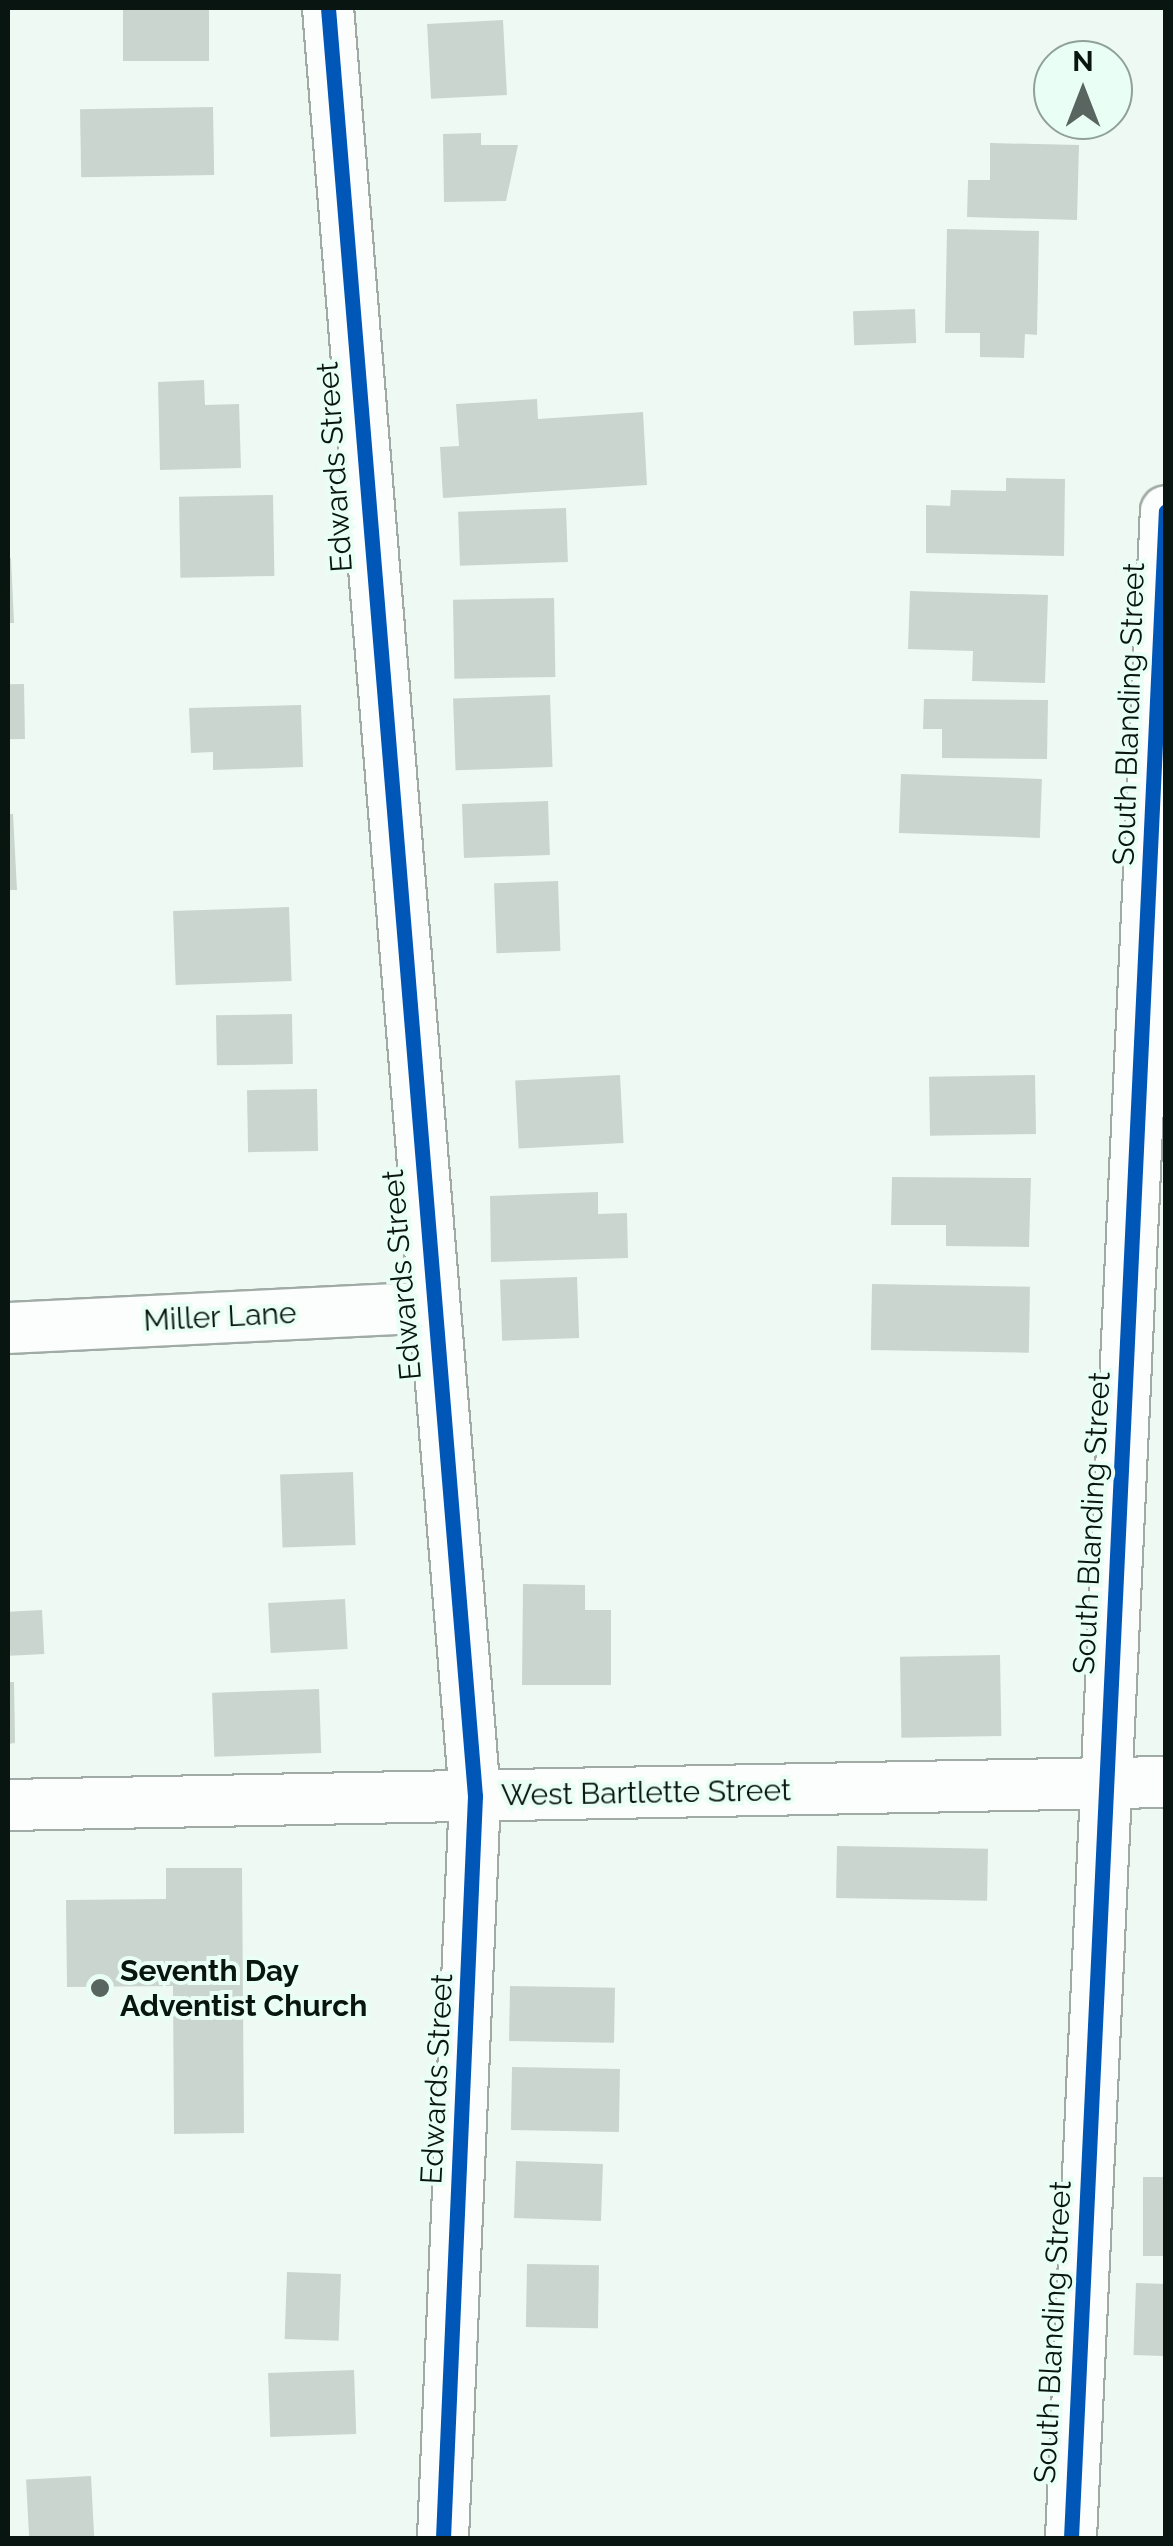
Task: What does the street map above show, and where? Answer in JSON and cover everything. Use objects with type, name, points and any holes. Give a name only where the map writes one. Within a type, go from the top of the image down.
[{"type":"street","name":"Edwards Street","points":[[328,8],[432,1306],[476,1796],[443,2538]]},
{"type":"street","name":"South Blanding Street","points":[[1072,2538],[1166,511]]},
{"type":"street","name":"Miller Lane","points":[[8,1328],[432,1306]]},
{"type":"street","name":"West Bartlette Street","points":[[8,1805],[1166,1782]]},
{"type":"building","points":[[123,8],[209,8],[209,61],[123,61]]},
{"type":"building","points":[[503,20],[507,95],[431,99],[427,24]]},
{"type":"building","points":[[213,107],[214,175],[81,177],[80,109]]},
{"type":"building","points":[[481,133],[481,145],[518,145],[506,201],[444,202],[443,134]]},
{"type":"building","points":[[990,143],[1079,145],[1077,220],[967,217],[968,180],[990,180]]},
{"type":"building","points":[[947,229],[1039,231],[1037,335],[1025,334],[1024,358],[980,357],[980,333],[945,333]]},
{"type":"building","points":[[915,309],[916,343],[854,345],[853,311]]},
{"type":"building","points":[[204,380],[205,405],[239,404],[241,468],[160,470],[158,382]]},
{"type":"building","points":[[537,399],[538,419],[643,412],[647,485],[443,498],[440,447],[459,446],[456,404]]},
{"type":"building","points":[[1006,478],[1065,479],[1064,556],[926,553],[926,505],[950,506],[951,490],[1006,491]]},
{"type":"building","points":[[273,495],[274,576],[180,578],[179,497]]},
{"type":"building","points":[[566,508],[568,562],[460,566],[458,512]]},
{"type":"building","points":[[11,558],[14,623],[8,623]]},
{"type":"building","points":[[910,591],[1048,595],[1045,683],[972,681],[973,651],[908,649]]},
{"type":"building","points":[[554,598],[555,677],[454,679],[453,600]]},
{"type":"building","points":[[8,684],[24,684],[25,739],[9,739]]},
{"type":"building","points":[[550,695],[553,767],[456,770],[453,698]]},
{"type":"building","points":[[924,699],[1048,700],[1047,759],[942,758],[942,729],[923,729]]},
{"type":"building","points":[[301,705],[303,767],[213,770],[213,752],[191,753],[189,708]]},
{"type":"building","points":[[901,774],[1042,779],[1040,838],[899,833]]},
{"type":"building","points":[[548,801],[550,855],[464,858],[462,804]]},
{"type":"building","points":[[8,814],[13,814],[17,890],[8,890]]},
{"type":"building","points":[[558,881],[560,951],[496,953],[494,883]]},
{"type":"building","points":[[289,907],[292,981],[176,985],[173,911]]},
{"type":"building","points":[[292,1014],[293,1064],[217,1065],[216,1015]]},
{"type":"building","points":[[620,1075],[624,1143],[519,1148],[515,1080]]},
{"type":"building","points":[[1035,1075],[1036,1134],[930,1136],[929,1077]]},
{"type":"building","points":[[317,1089],[318,1151],[248,1152],[247,1090]]},
{"type":"building","points":[[892,1177],[1031,1178],[1029,1247],[946,1246],[946,1225],[891,1225]]},
{"type":"building","points":[[598,1192],[598,1214],[627,1213],[628,1258],[491,1262],[490,1196]]},
{"type":"building","points":[[577,1277],[579,1338],[502,1341],[500,1280]]},
{"type":"building","points":[[872,1284],[1030,1287],[1029,1353],[871,1350]]},
{"type":"building","points":[[353,1472],[356,1545],[283,1548],[280,1475]]},
{"type":"building","points":[[523,1584],[585,1585],[585,1610],[611,1610],[611,1685],[522,1685]]},
{"type":"building","points":[[345,1599],[348,1649],[271,1653],[268,1603]]},
{"type":"building","points":[[42,1610],[44,1654],[10,1656],[8,1612]]},
{"type":"building","points":[[1000,1655],[1001,1736],[901,1738],[900,1657]]},
{"type":"building","points":[[8,1682],[14,1682],[15,1743],[8,1744]]},
{"type":"building","points":[[319,1689],[321,1753],[214,1757],[212,1693]]},
{"type":"building","points":[[837,1846],[988,1849],[987,1901],[836,1898]]},
{"type":"building","points":[[166,1868],[242,1868],[244,2133],[174,2134],[173,1986],[67,1987],[66,1900],[166,1899]]},
{"type":"building","points":[[510,1986],[615,1988],[614,2043],[509,2041]]},
{"type":"building","points":[[512,2067],[620,2069],[619,2132],[511,2130]]},
{"type":"building","points":[[516,2161],[603,2164],[601,2221],[514,2218]]},
{"type":"building","points":[[1143,2177],[1166,2177],[1166,2256],[1143,2256]]},
{"type":"building","points":[[527,2264],[599,2265],[598,2328],[526,2327]]},
{"type":"building","points":[[287,2272],[341,2274],[339,2341],[285,2339]]},
{"type":"building","points":[[1136,2283],[1166,2284],[1163,2356],[1133,2355]]},
{"type":"building","points":[[354,2370],[356,2434],[270,2437],[268,2373]]},
{"type":"building","points":[[91,2476],[94,2538],[29,2538],[26,2479]]},
{"type":"cycle path","points":[[328,8],[475,1796],[443,2538]]},
{"type":"cycle path","points":[[1071,2538],[1166,511]]},
{"type":"place","name":"Seventh Day Adventist Church","points":[[100,1988]]}]
